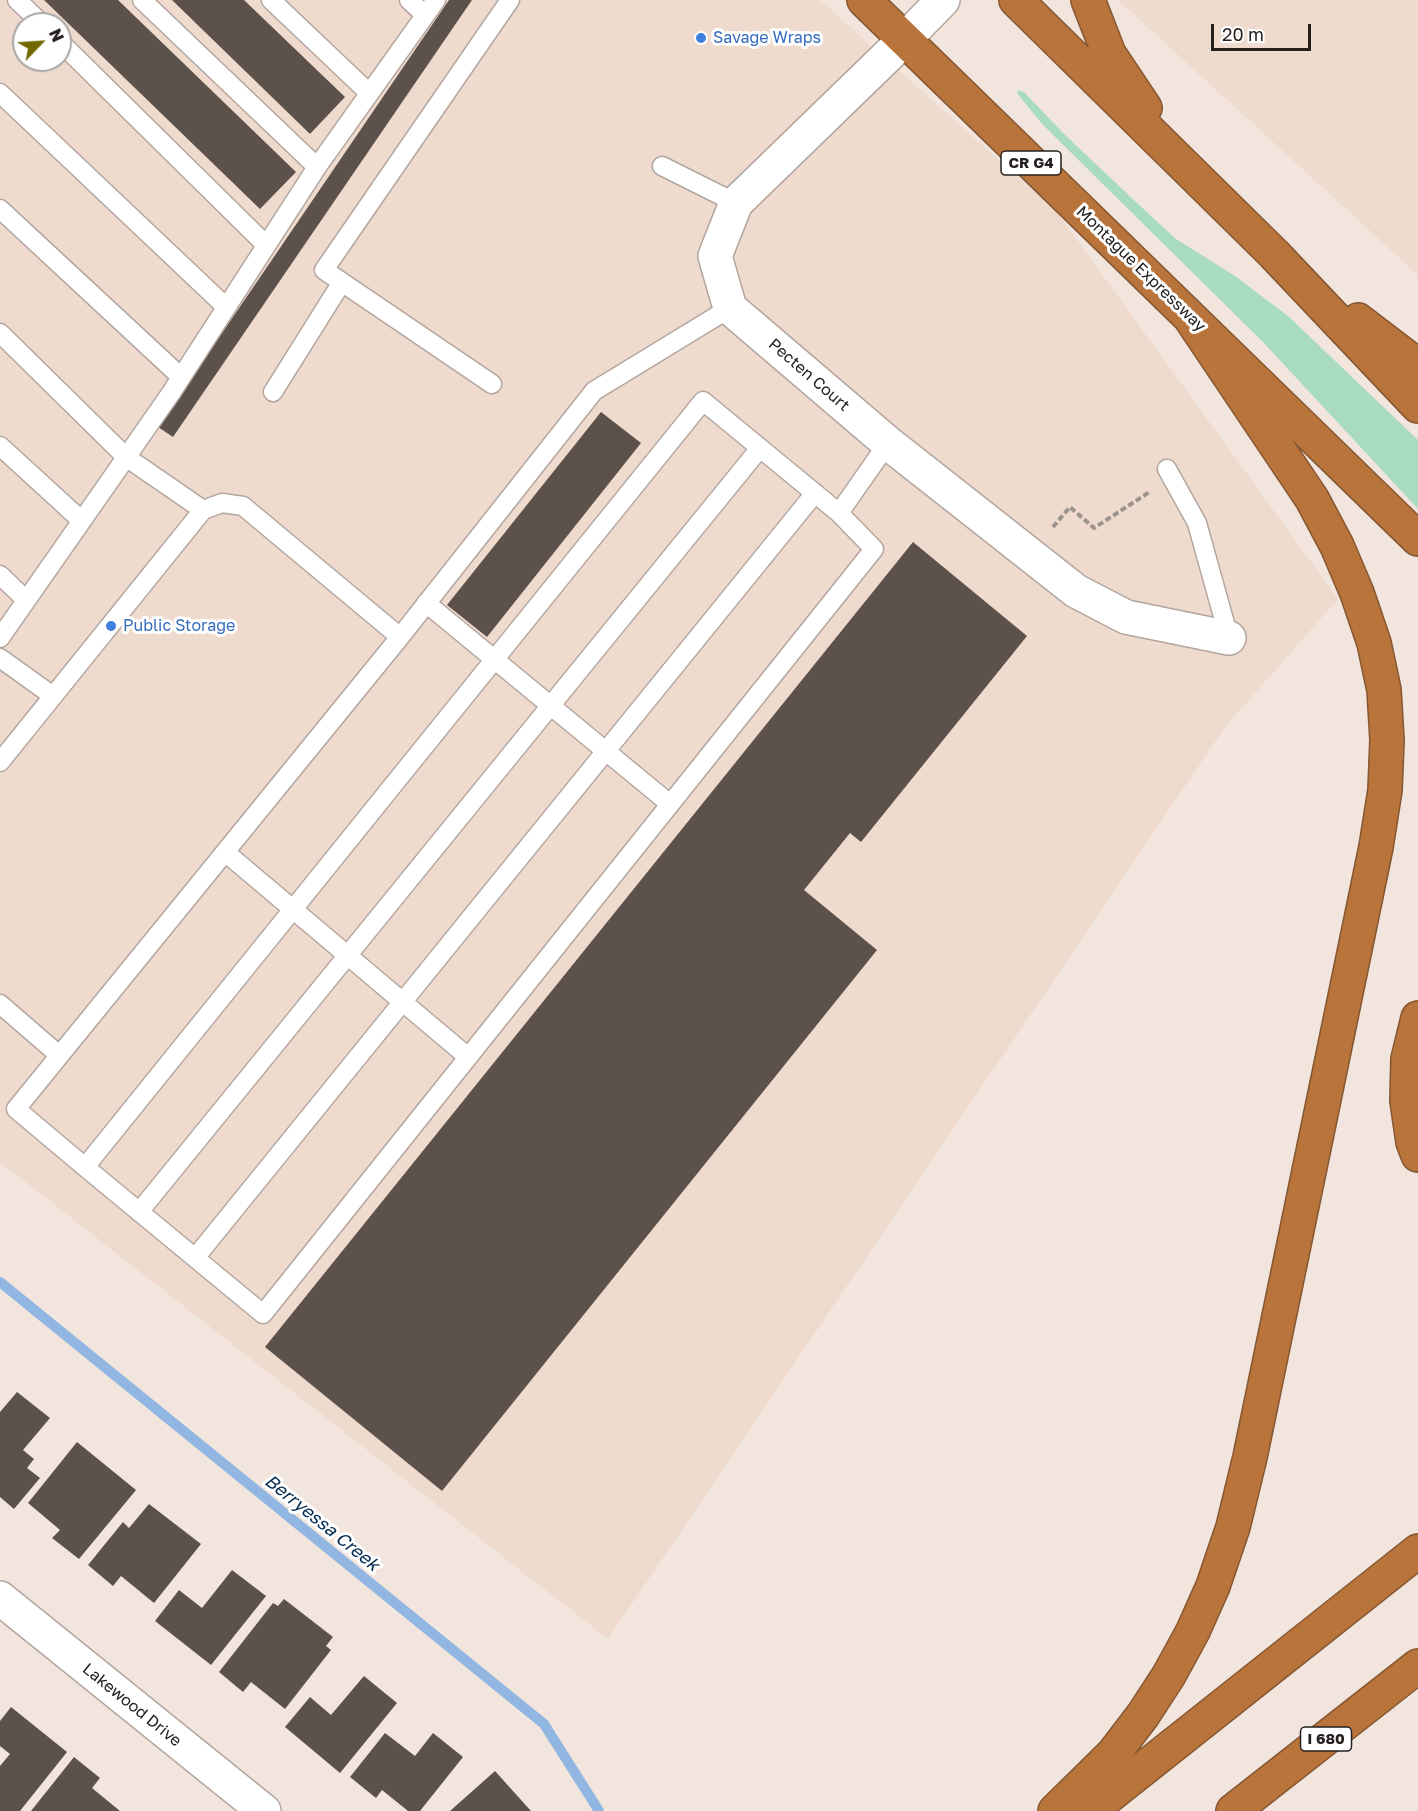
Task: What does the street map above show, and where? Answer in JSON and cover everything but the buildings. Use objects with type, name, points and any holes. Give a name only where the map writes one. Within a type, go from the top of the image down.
[{"type":"highway","name":"Montague Expressway","points":[[864,0],[1418,539]]},
{"type":"highway","points":[[1016,0],[1274,254],[1418,406]]},
{"type":"highway","points":[[1088,0],[1109,54],[1187,169]]},
{"type":"highway","points":[[1274,254],[1418,366]]},
{"type":"highway","points":[[1055,1811],[1114,1753],[1143,1715],[1169,1675],[1193,1631],[1213,1586],[1233,1527],[1257,1422],[1376,847],[1385,790],[1387,740],[1384,690],[1374,643],[1357,593],[1337,546],[1312,499],[1191,319]]},
{"type":"highway","points":[[1418,1018],[1408,1059],[1407,1101],[1413,1142],[1418,1155]]},
{"type":"highway","points":[[1090,1811],[1418,1551]]},
{"type":"highway","name":"I 680","points":[[1233,1811],[1418,1666]]},
{"type":"street","points":[[730,308],[716,256],[736,203],[943,0]]},
{"type":"street","name":"Pecten Court","points":[[730,308],[888,443],[1076,591],[1126,617],[1229,638]]},
{"type":"street","name":"Lakewood Drive","points":[[0,1598],[264,1811]]},
{"type":"lane","points":[[17,0],[30,12]]},
{"type":"lane","points":[[142,0],[317,167]]},
{"type":"lane","points":[[271,0],[369,93]]},
{"type":"lane","points":[[409,0],[425,15]]},
{"type":"lane","points":[[0,638],[181,377],[317,167],[436,0]]},
{"type":"lane","points":[[492,384],[324,270],[510,0]]},
{"type":"lane","points":[[72,54],[266,245]]},
{"type":"lane","points":[[0,93],[226,307]]},
{"type":"lane","points":[[662,166],[736,203]]},
{"type":"lane","points":[[0,209],[181,377]]},
{"type":"lane","points":[[273,392],[342,282]]},
{"type":"lane","points":[[85,1167],[703,402],[815,492],[874,549],[263,1314],[139,1212],[85,1167],[16,1109],[400,636],[594,391],[730,308]]},
{"type":"lane","points":[[0,333],[126,457],[203,510]]},
{"type":"lane","points":[[839,513],[888,443]]},
{"type":"lane","points":[[0,446],[82,521]]},
{"type":"lane","points":[[139,1212],[760,448]]},
{"type":"lane","points":[[1169,473],[1197,523],[1229,638]]},
{"type":"lane","points":[[195,1258],[815,492]]},
{"type":"lane","points":[[0,762],[203,510],[222,503],[243,506],[400,636]]},
{"type":"lane","points":[[0,574],[26,600]]},
{"type":"lane","points":[[426,603],[670,804]]},
{"type":"lane","points":[[0,658],[53,696]]},
{"type":"lane","points":[[225,852],[468,1057]]},
{"type":"lane","points":[[0,1004],[59,1055]]},
{"type":"path","points":[[1053,527],[1070,507],[1094,528],[1169,473]]},
{"type":"shaded area","points":[[0,0],[820,0],[1056,211],[1338,599],[1225,727],[608,1639],[0,1162]]},
{"type":"shaded area","points":[[1118,0],[1418,0],[1418,275]]},
{"type":"green space","points":[[1018,90],[1024,92],[1064,134],[1176,239],[1235,276],[1288,316],[1418,440],[1418,509],[1263,342],[1042,124],[1017,93]]},
{"type":"waterway","name":"Berryessa Creek","points":[[0,1282],[544,1724],[599,1811]]},
{"type":"place","name":"Savage Wraps","points":[[701,38]]},
{"type":"place","name":"Public Storage","points":[[111,626]]}]
